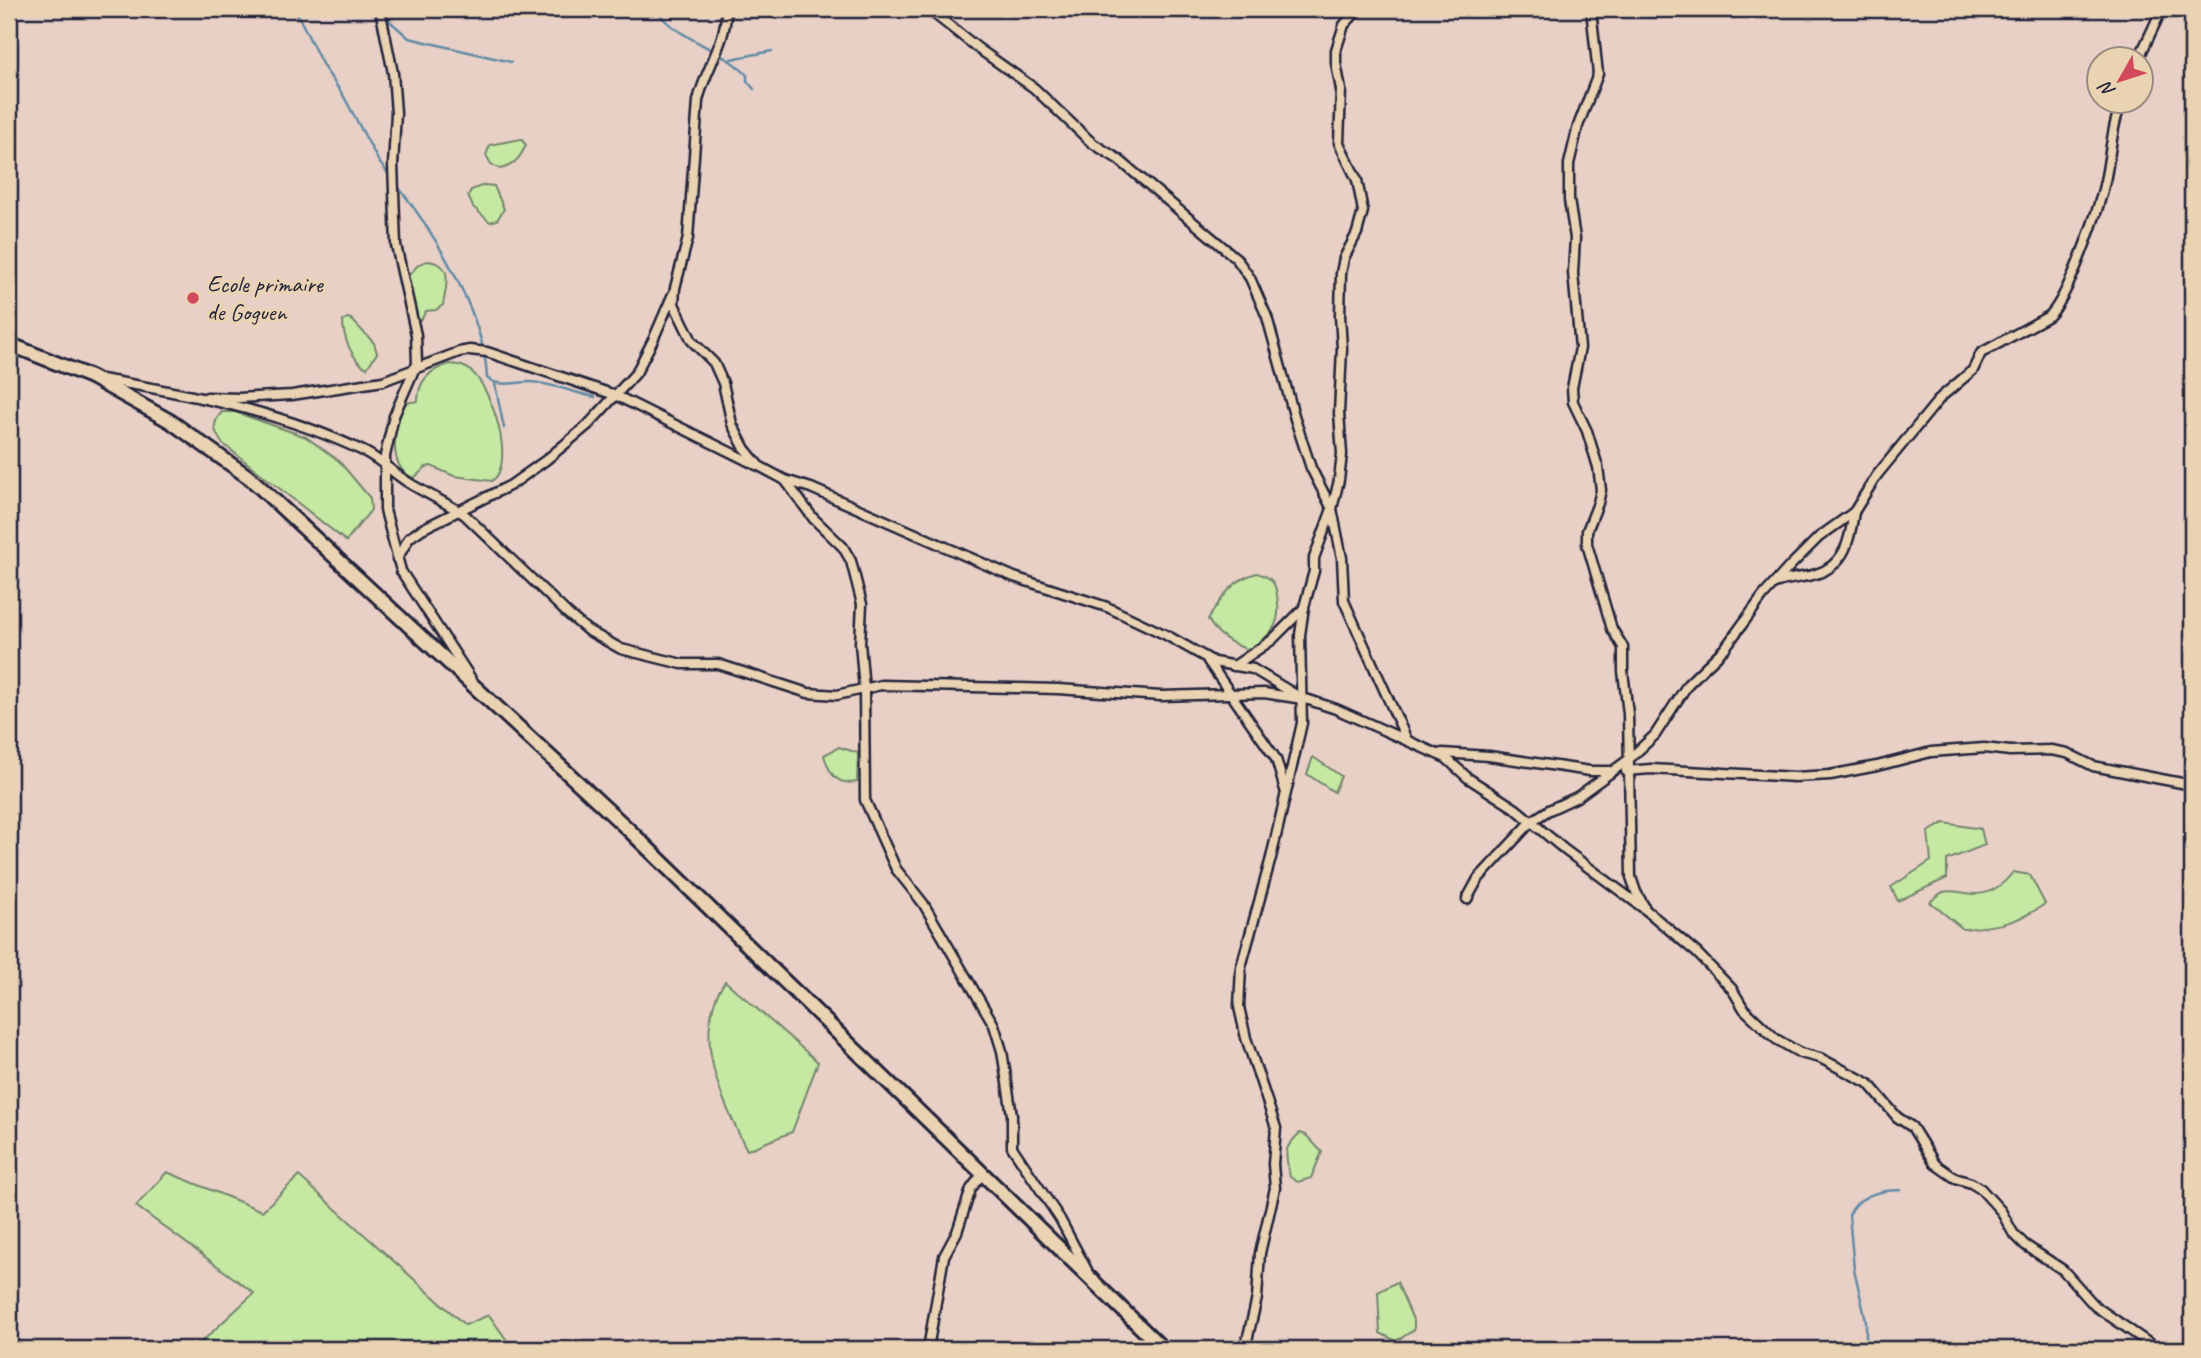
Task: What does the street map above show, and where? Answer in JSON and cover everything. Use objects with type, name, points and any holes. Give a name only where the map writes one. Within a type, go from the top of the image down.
[{"type":"street","points":[[380,9],[393,73],[396,113],[393,165],[396,245],[416,335],[415,369],[394,416],[385,464],[384,510],[401,571],[479,691]]},
{"type":"street","points":[[397,559],[409,538],[422,529],[511,485],[546,460],[587,425],[636,373],[675,288],[688,238],[698,101],[702,84],[721,43],[726,24],[726,9]]},
{"type":"street","points":[[928,9],[1034,88],[1092,143],[1118,159],[1236,258],[1250,278],[1267,317],[1311,468],[1332,509],[1342,558],[1344,601],[1374,664],[1401,732],[1407,740]]},
{"type":"street","points":[[1245,1349],[1257,1298],[1260,1253],[1275,1188],[1273,1164],[1276,1128],[1246,1038],[1239,1007],[1239,982],[1271,858],[1301,723],[1303,699],[1300,635],[1304,607],[1314,571],[1314,558],[1332,509],[1342,454],[1339,413],[1341,273],[1344,258],[1357,233],[1363,211],[1357,180],[1339,143],[1341,90],[1336,50],[1344,25],[1359,9]]},
{"type":"street","points":[[1591,9],[1598,74],[1578,126],[1569,164],[1569,200],[1575,238],[1573,273],[1580,348],[1572,388],[1573,402],[1587,431],[1598,467],[1601,490],[1587,531],[1587,544],[1609,620],[1623,647],[1628,713],[1631,877],[1646,910]]},
{"type":"street","points":[[2145,46],[2162,9]]},
{"type":"street","points":[[1775,583],[1817,573],[1831,565],[1846,550],[1854,512],[1877,475],[1941,397],[1973,370],[1981,352],[2049,316],[2059,307],[2083,249],[2106,179],[2117,116]]},
{"type":"street","points":[[675,288],[674,304],[681,321],[692,341],[714,363],[723,383],[732,424],[745,449],[758,466]]},
{"type":"street","points":[[9,344],[91,377],[170,421],[250,478],[630,831],[1163,1349]]},
{"type":"street","points":[[190,396],[239,398],[292,394],[383,381],[458,352],[487,352],[615,395],[785,480],[811,488],[1014,577],[1107,607],[1166,635],[1206,659],[1264,674],[1303,699]]},
{"type":"street","points":[[91,377],[241,408],[315,431],[366,453],[407,482],[459,511],[495,542],[568,614],[587,630],[621,649],[682,664],[718,664],[808,693],[837,695],[881,685],[1058,689],[1161,696],[1264,693],[1303,699],[1336,709],[1435,753],[1453,763],[1480,788],[1532,821],[1565,850],[1646,910],[1698,953],[1732,989],[1744,1009],[1776,1039],[1800,1053],[1820,1058],[1868,1083],[1897,1117],[1912,1127],[1935,1164],[1955,1178],[1971,1182],[1981,1189],[2001,1210],[2012,1233],[2063,1270],[2095,1306],[2151,1344],[2154,1349]]},
{"type":"street","points":[[785,480],[813,518],[843,547],[851,561],[862,604],[860,643],[864,689],[864,800],[896,869],[923,903],[994,1024],[1002,1051],[1012,1115],[1012,1147],[1060,1219],[1094,1282]]},
{"type":"street","points":[[1467,900],[1478,879],[1532,821],[1577,797],[1628,760],[1655,735],[1688,684],[1725,648],[1775,583],[1819,537],[1854,512]]},
{"type":"street","points":[[1234,666],[1272,640],[1304,607]]},
{"type":"street","points":[[1206,659],[1276,760],[1286,792]]},
{"type":"street","points":[[1435,753],[1489,756],[1590,771],[1651,769],[1795,777],[1830,775],[1931,752],[1984,748],[2010,751],[2051,750],[2067,753],[2093,766],[2192,785]]},
{"type":"street","points":[[928,1349],[944,1256],[957,1232],[971,1189],[982,1174]]},
{"type":"green space","points":[[521,139],[526,145],[513,164],[500,169],[491,164],[486,155],[490,145]]},
{"type":"green space","points":[[484,185],[494,186],[504,209],[497,220],[490,222],[473,207],[468,196],[471,190]]},
{"type":"green space","points":[[427,261],[442,266],[447,283],[443,305],[436,310],[426,311],[421,320],[417,319],[408,276],[419,264]]},
{"type":"green space","points":[[347,318],[374,343],[377,353],[367,368],[357,360],[347,341],[343,321]]},
{"type":"green space","points":[[450,364],[463,366],[471,371],[479,380],[493,408],[502,443],[502,459],[499,472],[492,481],[454,476],[431,466],[414,478],[405,473],[399,465],[396,456],[396,434],[405,403],[418,401],[420,387],[427,376]]},
{"type":"green space","points":[[222,412],[235,412],[306,437],[339,461],[370,498],[371,510],[346,541],[222,443],[215,428],[216,420]]},
{"type":"green space","points":[[1257,573],[1269,578],[1275,586],[1278,613],[1274,627],[1251,650],[1226,639],[1215,630],[1208,619],[1234,585]]},
{"type":"green space","points":[[839,747],[858,753],[857,782],[839,780],[828,767],[824,755]]},
{"type":"green space","points":[[1313,757],[1341,776],[1334,792],[1307,774]]},
{"type":"green space","points":[[1944,823],[1981,829],[1985,845],[1947,860],[1947,878],[1898,901],[1891,887],[1931,861],[1928,832]]},
{"type":"green space","points":[[2013,872],[2030,875],[2045,904],[2016,920],[1963,929],[1930,902],[1946,891],[1973,894],[1986,892],[1998,887]]},
{"type":"green space","points":[[725,981],[818,1062],[792,1132],[747,1150],[719,1088],[710,1044],[710,1022],[715,1001]]},
{"type":"green space","points":[[1300,1133],[1306,1135],[1322,1152],[1311,1178],[1298,1182],[1290,1177],[1286,1153]]},
{"type":"green space","points":[[167,1172],[262,1211],[299,1176],[465,1325],[489,1315],[513,1349],[194,1349],[254,1293],[136,1206]]},
{"type":"green space","points":[[1397,1282],[1414,1322],[1414,1330],[1396,1341],[1380,1333],[1378,1292]]},
{"type":"waterway","points":[[295,9],[323,66],[343,95],[379,162],[390,176]]},
{"type":"waterway","points":[[655,9],[676,29],[736,65],[747,75],[747,81],[754,89]]},
{"type":"waterway","points":[[385,17],[409,38],[511,62]]},
{"type":"waterway","points":[[731,59],[772,51]]},
{"type":"waterway","points":[[396,184],[426,226],[455,275],[477,328],[487,378],[503,384],[538,383],[595,397]]},
{"type":"waterway","points":[[495,384],[504,428]]},
{"type":"waterway","points":[[1866,1349],[1866,1321],[1854,1269],[1849,1215],[1858,1203],[1870,1195],[1901,1190]]},
{"type":"place","name":"Ecole primaire de Goguen","points":[[193,298]]}]
